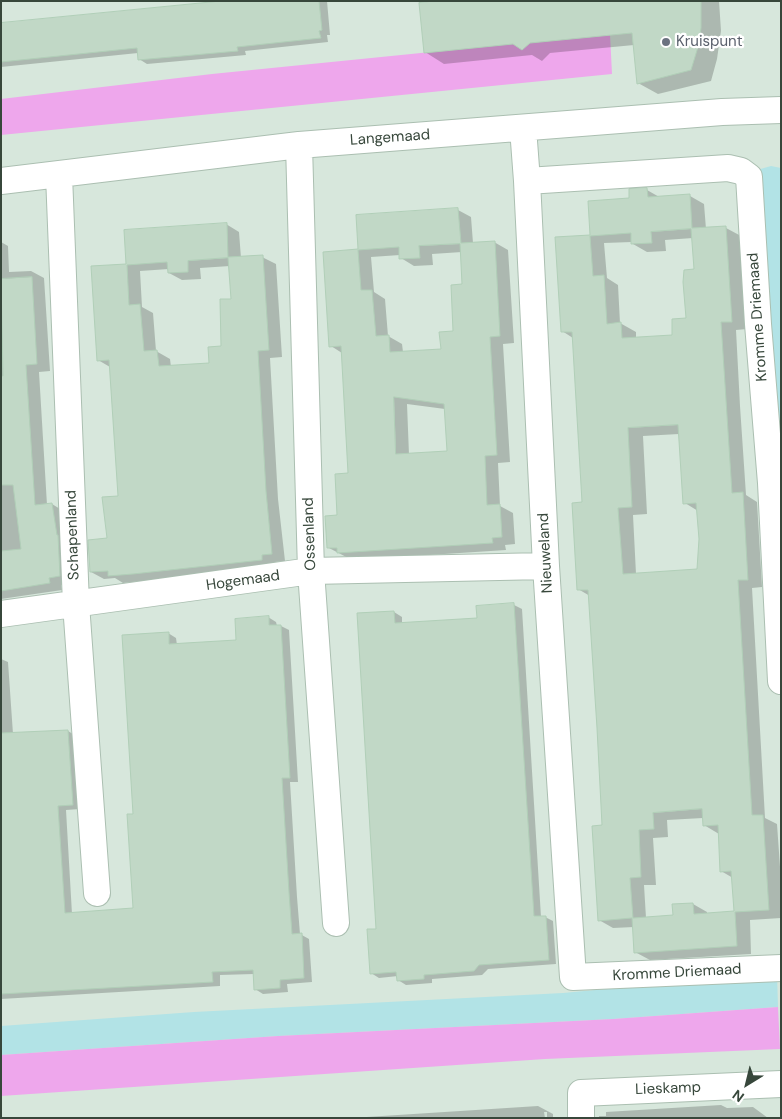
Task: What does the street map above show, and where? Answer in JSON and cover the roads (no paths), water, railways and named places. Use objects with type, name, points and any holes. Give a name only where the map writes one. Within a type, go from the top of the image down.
[{"type":"street","name":"Langemaad","points":[[1,181],[299,145],[722,112],[781,110]]},
{"type":"street","name":"Nieuweland","points":[[523,128],[528,181],[546,566],[573,978]]},
{"type":"street","name":"Ossenland","points":[[299,145],[311,571],[336,923]]},
{"type":"street","name":"Kromme Driemaad","points":[[528,181],[728,168],[741,171],[749,177],[758,324],[771,483],[781,681]]},
{"type":"street","name":"Schapenland","points":[[59,175],[76,604],[97,894]]},
{"type":"street","name":"Hogemaad","points":[[1,614],[311,571],[546,566]]},
{"type":"street","name":"Kromme Driemaad","points":[[573,978],[781,968]]},
{"type":"street","name":"Lieskamp","points":[[581,1118],[581,1093],[781,1084]]},
{"type":"place","name":"Kruispunt","points":[[666,42]]}]
